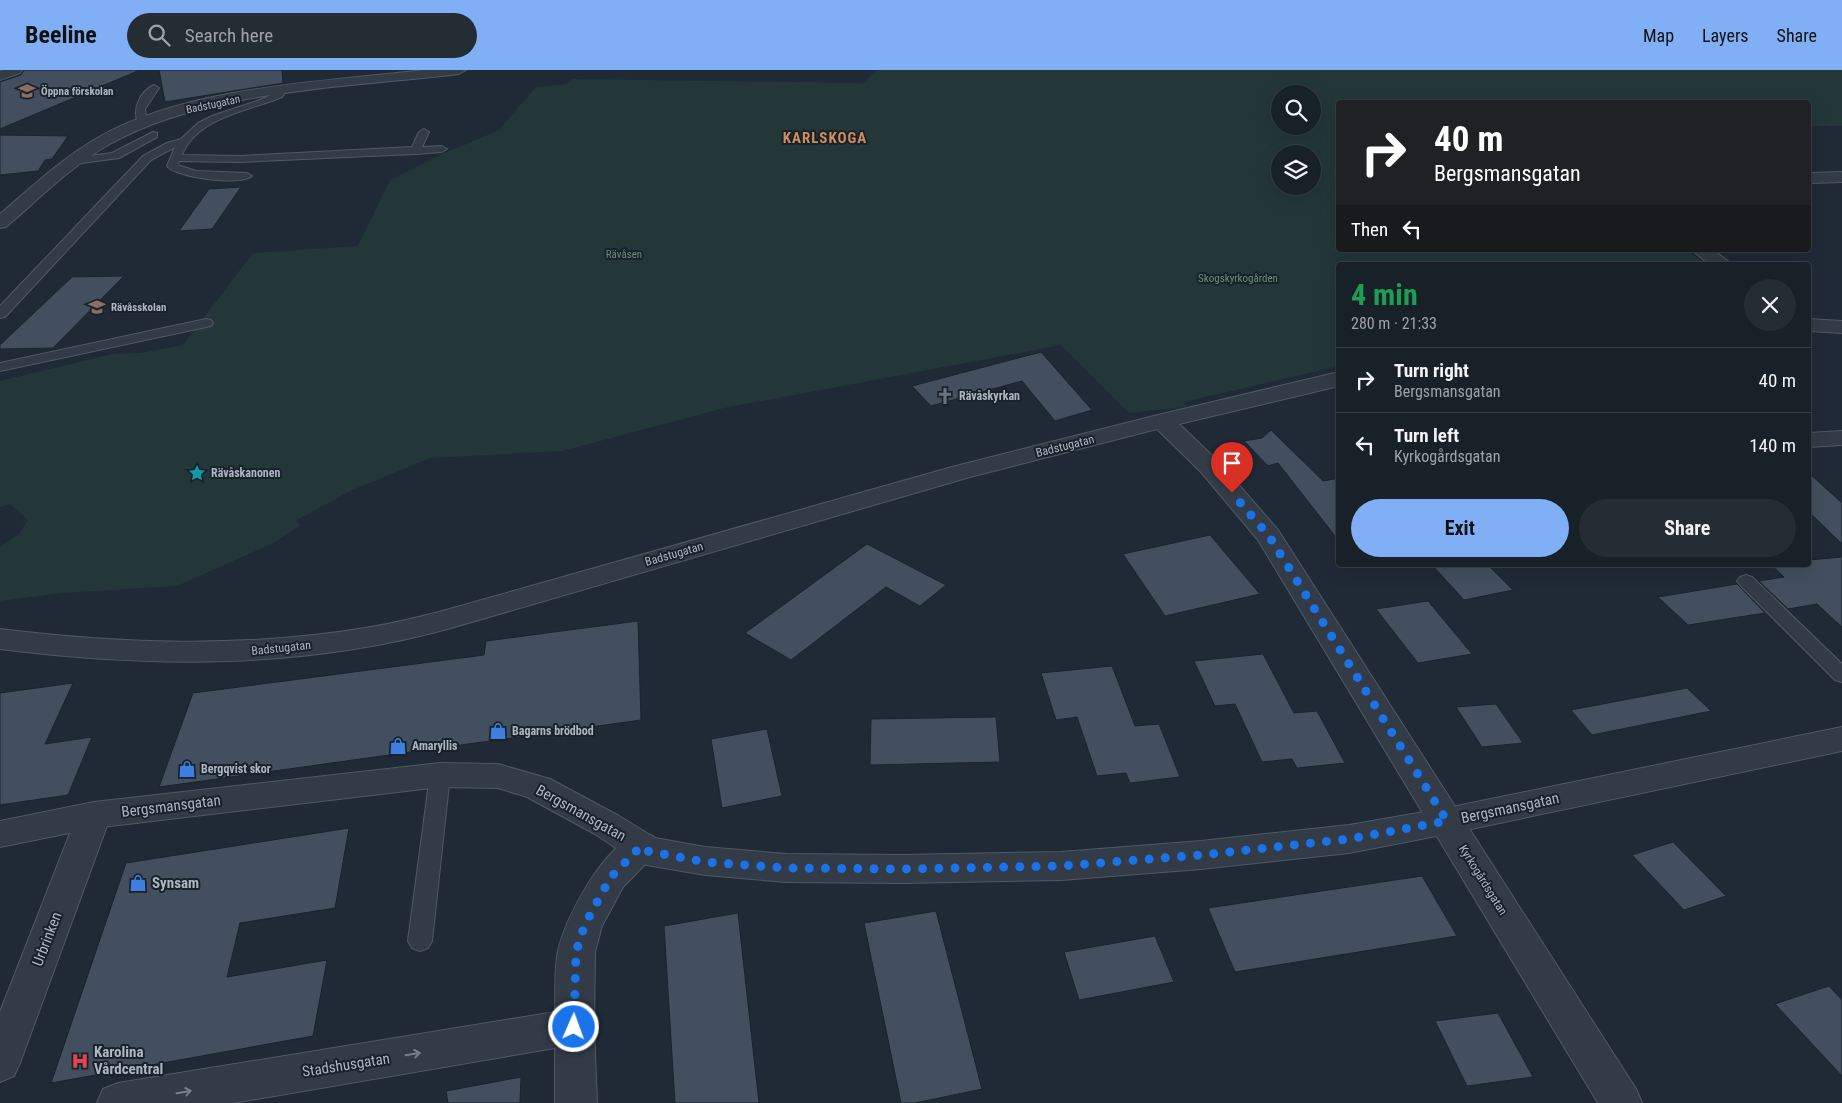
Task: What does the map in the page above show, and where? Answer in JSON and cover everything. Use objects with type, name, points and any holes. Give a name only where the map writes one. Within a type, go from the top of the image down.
[{"type":"street","points":[[0,76],[15,70]]},
{"type":"street","name":"Badstugatan","points":[[0,223],[74,161],[106,139],[142,122],[216,102],[281,91],[459,70]]},
{"type":"street","points":[[1811,178],[1842,177]]},
{"type":"street","points":[[8,196],[37,192]]},
{"type":"street","points":[[1704,252],[1719,262]]},
{"type":"street","points":[[1811,325],[1842,327]]},
{"type":"street","name":"Badstugatan","points":[[0,639],[48,646],[144,653],[238,652],[366,638],[441,621],[961,472],[1336,380]]},
{"type":"street","name":"Kyrkogårdsgatan","points":[[1162,421],[1210,467],[1269,536],[1621,1103]]},
{"type":"street","points":[[1811,440],[1842,438]]},
{"type":"street","name":"Bergsmansgatan","points":[[0,834],[94,815],[440,775],[498,776],[538,788],[584,812],[647,851],[705,862],[786,868],[903,869],[1061,866],[1201,855],[1349,839],[1447,821],[1842,738]]},
{"type":"street","name":"Urbrinken","points":[[0,1063],[94,815]]},
{"type":"street","points":[[576,1103],[574,1027],[576,952],[585,924],[611,877],[641,846]]},
{"type":"street","name":"Stadshusgatan","points":[[118,1103],[574,1027]]},
{"type":"lane","points":[[142,122],[138,115],[139,108],[154,88]]},
{"type":"lane","points":[[247,176],[218,176],[181,171],[172,166],[174,158],[183,142],[194,131],[210,120],[269,100],[280,95],[281,91]]},
{"type":"lane","points":[[415,151],[424,132]]},
{"type":"lane","points":[[74,161],[115,156],[153,135]]},
{"type":"lane","points":[[0,314],[147,158],[171,145],[183,142]]},
{"type":"lane","points":[[174,158],[240,159],[442,149]]},
{"type":"lane","points":[[0,367],[206,323]]},
{"type":"lane","points":[[1746,581],[1842,675]]},
{"type":"lane","points":[[420,941],[440,775]]},
{"type":"green space","name":"Rävåsen","points":[[877,70],[1842,70],[1842,126],[1811,126],[1811,100],[1336,100],[1336,252],[1688,252],[1704,262],[1336,262],[1336,367],[1184,402],[1186,407],[1129,413],[1061,345],[724,408],[562,451],[430,458],[352,490],[297,520],[300,526],[271,544],[177,586],[62,593],[0,601],[0,547],[19,534],[28,520],[10,504],[0,507],[0,381],[112,354],[141,353],[183,345],[253,253],[358,246],[390,180],[436,157],[499,130],[536,87],[567,84],[571,79],[863,83]]},
{"type":"building","points":[[24,70],[140,70],[0,129],[0,82],[21,75]]},
{"type":"building","points":[[159,70],[282,70],[283,83],[165,102]]},
{"type":"building","points":[[0,135],[68,136],[52,159],[45,160],[38,171],[0,175]]},
{"type":"building","points":[[241,187],[212,229],[179,231],[209,189]]},
{"type":"building","name":"Rävåsskolan","points":[[124,276],[53,348],[0,349],[0,345],[72,277]]},
{"type":"building","name":"Rävåskyrkan","points":[[1041,352],[1092,410],[1055,421],[1022,381],[931,406],[912,386]]},
{"type":"building","points":[[1271,430],[1323,481],[1336,479],[1336,537],[1278,463],[1268,466],[1244,441],[1262,438]]},
{"type":"building","points":[[1811,475],[1842,503],[1842,544],[1811,514]]},
{"type":"building","points":[[1210,535],[1260,594],[1165,616],[1123,554]]},
{"type":"building","points":[[867,544],[946,585],[920,606],[886,587],[791,660],[745,633]]},
{"type":"building","points":[[1842,557],[1842,627],[1817,604],[1788,609],[1759,581],[1784,577],[1773,567],[1811,567],[1811,560]]},
{"type":"building","points":[[1434,567],[1490,567],[1513,590],[1464,600]]},
{"type":"building","points":[[1737,584],[1765,613],[1688,625],[1658,597]]},
{"type":"building","points":[[1428,601],[1472,654],[1418,663],[1376,609]]},
{"type":"building","points":[[638,621],[641,720],[159,787],[193,693],[484,655],[486,641]]},
{"type":"building","points":[[1263,654],[1294,713],[1317,711],[1345,763],[1297,768],[1292,759],[1262,762],[1235,704],[1215,706],[1194,661]]},
{"type":"building","points":[[1112,666],[1135,726],[1159,724],[1180,777],[1130,783],[1126,773],[1097,776],[1077,717],[1056,720],[1041,673]]},
{"type":"building","points":[[73,683],[45,744],[92,737],[68,795],[0,805],[0,693]]},
{"type":"building","points":[[1687,688],[1711,711],[1592,735],[1571,710]]},
{"type":"building","points":[[1496,704],[1523,743],[1482,747],[1456,707]]},
{"type":"building","points":[[996,717],[1000,762],[870,765],[871,719]]},
{"type":"building","points":[[767,729],[782,796],[722,808],[711,739]]},
{"type":"building","points":[[349,828],[335,908],[240,923],[227,977],[327,960],[313,1036],[51,1083],[126,863]]},
{"type":"building","points":[[1673,842],[1726,896],[1684,910],[1632,855]]},
{"type":"building","points":[[1422,876],[1457,936],[1235,972],[1208,908]]},
{"type":"building","points":[[936,911],[982,1089],[915,1103],[901,1103],[864,923]]},
{"type":"building","points":[[738,913],[759,1103],[675,1103],[664,926]]},
{"type":"building","points":[[1155,936],[1174,982],[1079,1000],[1064,952]]},
{"type":"building","points":[[1829,986],[1842,1000],[1842,1076],[1775,1004]]},
{"type":"building","points":[[1498,1013],[1533,1077],[1467,1086],[1435,1021]]},
{"type":"building","points":[[521,1077],[520,1103],[448,1103],[446,1091]]},
{"type":"place","name":"Öppna förskolan","points":[[27,91]]},
{"type":"place","name":"Rävåsskolan","points":[[97,307]]},
{"type":"place","name":"Rävåskyrkan","points":[[945,396]]},
{"type":"place","name":"Rävåskanonen","points":[[197,473]]},
{"type":"place","name":"Bagarns brödbod","points":[[498,731]]},
{"type":"place","name":"Amaryllis","points":[[398,746]]},
{"type":"place","name":"Bergqvist skor","points":[[187,769]]},
{"type":"place","name":"Synsam","points":[[138,883]]},
{"type":"place","name":"Karolina Vårdcentral","points":[[80,1061]]},
{"type":"district","name":"KARLSKOGA","points":[[825,138]]},
{"type":"route","points":[[574,1027],[576,952],[585,924],[611,877],[641,846],[647,851],[705,862],[786,868],[903,869],[1061,866],[1201,855],[1349,839],[1447,821],[1269,536],[1232,493]]},
{"type":"park label","name":"Skogskyrkogården","points":[[1238,278]]}]
